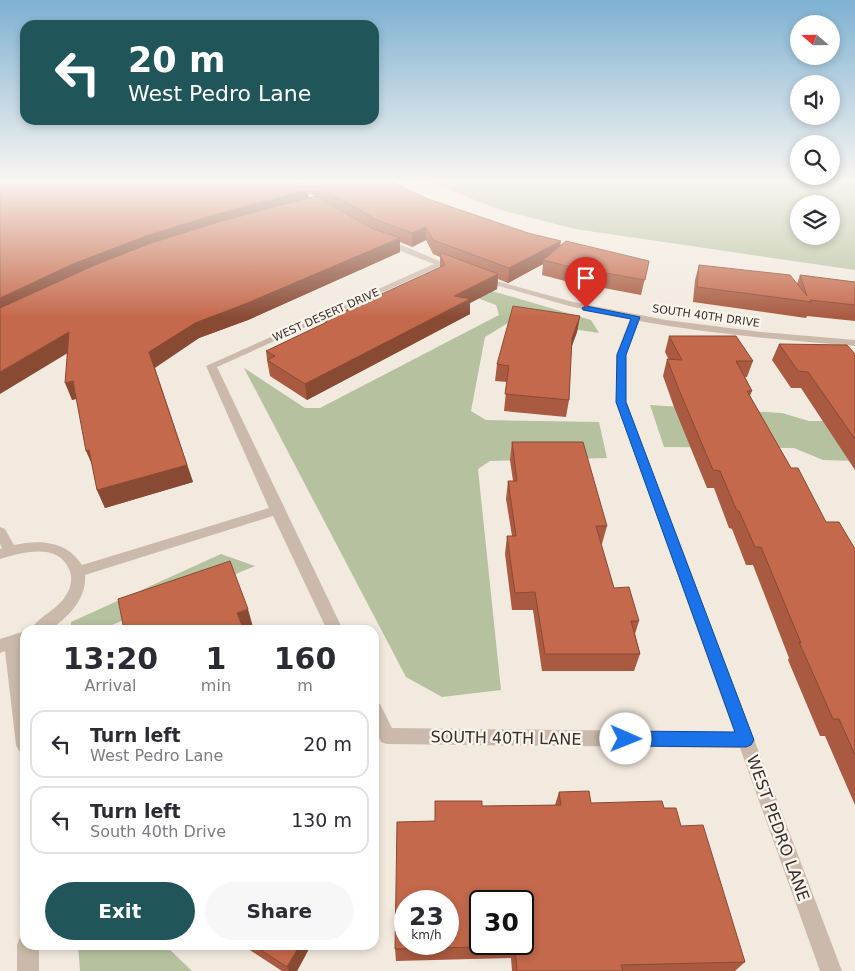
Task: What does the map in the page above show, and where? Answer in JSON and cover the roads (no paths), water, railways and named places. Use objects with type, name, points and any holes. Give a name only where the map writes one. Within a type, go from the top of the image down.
[{"type":"street","name":"SOUTH 40TH DRIVE","points":[[376,238],[440,264],[511,289],[567,303],[707,329],[855,343]]},
{"type":"street","name":"WEST DESERT DRIVE","points":[[276,510],[211,366],[440,264]]},
{"type":"street","name":"WEST PEDRO LANE","points":[[636,317],[621,355],[621,402],[831,971]]},
{"type":"street","points":[[78,572],[276,510],[333,625]]},
{"type":"street","points":[[0,532],[5,552],[39,546],[63,552],[74,560],[78,572],[78,587],[69,603],[46,625]]},
{"type":"street","points":[[12,642],[20,705]]},
{"type":"street","name":"SOUTH 40TH LANE","points":[[379,720],[387,736],[746,740]]},
{"type":"street","points":[[28,950],[28,971]]}]
